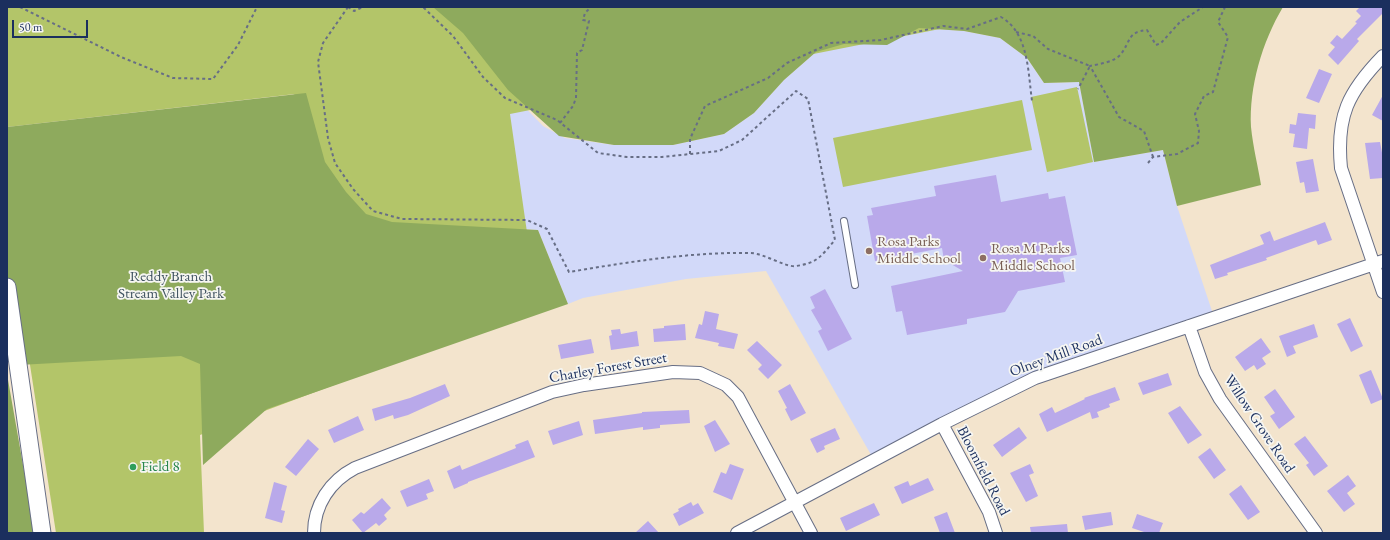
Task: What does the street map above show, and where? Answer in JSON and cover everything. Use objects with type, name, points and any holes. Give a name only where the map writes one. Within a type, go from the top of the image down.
[{"type":"main road","points":[[7,287],[42,533]]},
{"type":"street","points":[[1383,56],[1354,90],[1343,118],[1339,149],[1341,168],[1378,262],[1383,292]]},
{"type":"street","name":"Olney Mill Road","points":[[737,533],[942,424],[1035,378],[1378,262]]},
{"type":"street","name":"Willow Grove Road","points":[[1189,326],[1205,372],[1220,399],[1316,533]]},
{"type":"street","name":"Charley Forest Street","points":[[314,533],[317,514],[328,490],[342,475],[355,468],[552,392],[584,385],[673,372],[700,373],[726,385],[738,397],[811,533]]},
{"type":"street","name":"Bloomfield Road","points":[[942,424],[989,512],[996,533]]},
{"type":"lane","points":[[844,221],[855,285]]},
{"type":"path","points":[[20,7],[121,57],[173,78],[213,79],[238,45],[257,7]]},
{"type":"path","points":[[363,7],[354,11],[348,7],[323,43],[318,62],[328,138],[335,163],[353,189],[373,211],[402,219],[527,220],[547,229],[569,272],[630,261],[725,252],[757,253],[794,267],[818,260],[835,240],[808,99],[796,91],[742,140],[719,151],[662,157],[627,157],[598,153],[560,123],[505,98],[483,77],[453,36],[423,7]]},
{"type":"path","points":[[560,123],[573,106],[576,98],[577,53],[582,50],[589,21],[583,20],[585,13],[591,7]]},
{"type":"path","points":[[1015,32],[1033,36],[1048,49],[1090,66],[1107,62],[1121,54],[1128,38],[1139,31],[1147,30],[1156,45],[1161,43],[1180,22],[1203,7]]},
{"type":"path","points":[[1148,162],[1153,157],[1177,154],[1198,143],[1199,131],[1195,114],[1204,96],[1213,92],[1228,38],[1218,22],[1225,7]]},
{"type":"path","points":[[690,154],[690,139],[705,106],[768,78],[787,63],[831,43],[881,40],[943,26],[967,29],[1001,17],[1008,21],[1024,44],[1032,101]]},
{"type":"path","points":[[1078,90],[1090,66]]},
{"type":"path","points":[[1090,66],[1119,118],[1144,131],[1153,157]]},
{"type":"shaded area","name":"Rosa Parks Middle School","points":[[919,28],[964,31],[1000,38],[1027,58],[1044,83],[1079,82],[1094,162],[1163,150],[1177,206],[1214,317],[1035,378],[874,460],[766,271],[686,279],[583,298],[568,304],[538,230],[422,223],[508,90],[543,126],[565,138],[614,145],[673,145],[724,134],[754,113],[784,80],[816,52]]},
{"type":"green space","name":"Reddy Branch Stream Valley Park","points":[[7,7],[1051,7],[510,114],[538,309],[200,435],[204,533],[56,533],[11,242],[295,94],[7,127]]},
{"type":"green space","points":[[433,7],[1283,7],[1263,50],[1258,65],[1252,96],[1251,127],[1261,185],[1177,206],[1163,150],[1094,162],[1079,82],[1044,83],[1027,58],[1000,38],[964,31],[919,28],[887,45],[844,44],[816,52],[784,80],[754,113],[724,134],[673,145],[614,145],[559,136],[508,90],[463,33]]},
{"type":"green space","points":[[1077,87],[1093,162],[1047,172],[1031,97]]},
{"type":"green space","points":[[306,93],[325,162],[346,192],[366,214],[392,222],[538,230],[568,304],[267,409],[203,465],[200,364],[181,356],[19,365],[7,285],[7,127]]},
{"type":"green space","points":[[1022,100],[1032,150],[843,187],[833,138]]},
{"type":"green space","points":[[7,374],[35,533],[7,533]]},
{"type":"building","points":[[1360,7],[1383,7],[1383,13],[1357,39],[1359,41],[1338,65],[1328,55],[1335,47],[1330,43],[1337,35],[1342,39],[1357,23],[1355,22],[1361,16],[1356,11]]},
{"type":"building","points":[[1319,69],[1332,74],[1319,103],[1306,98]]},
{"type":"building","points":[[1383,95],[1383,121],[1372,115]]},
{"type":"building","points":[[1298,113],[1316,115],[1315,129],[1309,128],[1307,149],[1293,147],[1295,134],[1289,133],[1290,124],[1296,125]]},
{"type":"building","points":[[1380,142],[1383,158],[1383,178],[1370,179],[1365,143]]},
{"type":"building","points":[[1313,159],[1319,191],[1306,193],[1304,182],[1300,183],[1296,162]]},
{"type":"building","points":[[996,175],[1001,202],[1048,193],[1049,199],[1065,196],[1077,255],[1060,258],[1065,282],[1018,291],[1005,312],[967,319],[967,324],[907,335],[902,311],[896,312],[891,286],[963,271],[944,260],[942,248],[875,261],[867,216],[873,215],[871,208],[936,196],[934,186]]},
{"type":"building","points":[[1325,222],[1332,240],[1318,245],[1316,240],[1266,258],[1267,260],[1227,273],[1228,275],[1215,279],[1210,265],[1264,244],[1260,235],[1270,231],[1274,241]]},
{"type":"building","points":[[825,289],[852,339],[828,351],[818,331],[822,329],[811,310],[815,308],[810,297]]},
{"type":"building","points":[[705,311],[719,314],[716,329],[738,334],[734,349],[718,346],[719,343],[695,338],[699,324],[702,325]]},
{"type":"building","points":[[1350,318],[1363,346],[1351,352],[1337,324]]},
{"type":"building","points":[[685,324],[686,340],[654,342],[653,329],[664,328],[664,326]]},
{"type":"building","points":[[1314,324],[1318,337],[1293,346],[1296,353],[1287,357],[1279,336]]},
{"type":"building","points":[[620,329],[621,334],[637,331],[639,346],[611,350],[609,336],[612,335],[611,330]]},
{"type":"building","points":[[1261,338],[1271,352],[1262,358],[1266,364],[1257,370],[1254,365],[1245,371],[1235,357]]},
{"type":"building","points":[[591,339],[594,353],[561,359],[558,345]]},
{"type":"building","points":[[757,341],[782,365],[768,379],[758,369],[762,365],[747,350]]},
{"type":"building","points":[[1371,370],[1383,399],[1371,404],[1359,375]]},
{"type":"building","points":[[1168,373],[1172,385],[1143,395],[1138,383]]},
{"type":"building","points":[[445,384],[450,396],[408,415],[394,419],[393,415],[375,421],[372,409],[410,398]]},
{"type":"building","points":[[790,384],[806,413],[791,421],[785,409],[787,408],[778,391]]},
{"type":"building","points":[[1115,387],[1120,400],[1109,404],[1110,407],[1097,412],[1099,417],[1092,419],[1090,412],[1047,432],[1039,414],[1052,407],[1055,413],[1085,399],[1084,398]]},
{"type":"building","points":[[1275,389],[1295,417],[1279,429],[1270,416],[1275,413],[1264,397]]},
{"type":"building","points":[[1180,406],[1202,435],[1188,444],[1168,413]]},
{"type":"building","points":[[689,410],[690,423],[660,425],[660,428],[643,430],[643,427],[595,434],[593,420],[642,412]]},
{"type":"building","points":[[358,416],[364,430],[334,443],[328,430]]},
{"type":"building","points":[[715,420],[730,444],[715,452],[704,426]]},
{"type":"building","points":[[579,421],[583,435],[553,445],[548,431]]},
{"type":"building","points":[[1019,427],[1027,438],[1002,457],[993,445]]},
{"type":"building","points":[[835,428],[840,439],[824,446],[825,449],[817,453],[810,439]]},
{"type":"building","points":[[1305,436],[1328,466],[1314,476],[1306,465],[1309,463],[1294,444]]},
{"type":"building","points":[[308,439],[319,449],[296,476],[285,467]]},
{"type":"building","points":[[528,440],[535,457],[468,482],[454,489],[447,471],[460,465],[462,470],[516,448],[515,445]]},
{"type":"building","points":[[1210,448],[1226,470],[1214,479],[1198,457]]},
{"type":"building","points":[[730,464],[744,469],[732,500],[713,492],[721,472],[726,474]]},
{"type":"building","points":[[1030,464],[1034,473],[1029,475],[1038,496],[1026,502],[1010,473]]},
{"type":"building","points":[[1348,475],[1356,486],[1347,493],[1355,504],[1344,512],[1327,491]]},
{"type":"building","points":[[928,478],[934,490],[902,504],[894,487],[908,481],[910,486]]},
{"type":"building","points":[[429,479],[434,491],[426,494],[428,499],[407,507],[400,491]]},
{"type":"building","points":[[274,482],[287,486],[281,510],[285,511],[282,523],[265,518]]},
{"type":"building","points":[[1241,485],[1260,512],[1248,520],[1229,494]]},
{"type":"building","points":[[382,498],[391,508],[384,515],[387,519],[379,526],[376,523],[363,533],[352,520],[361,512],[364,514]]},
{"type":"building","points":[[691,502],[693,506],[698,503],[704,513],[679,526],[673,514],[679,511],[678,509]]},
{"type":"building","points":[[874,503],[880,515],[846,531],[840,518]]},
{"type":"building","points":[[947,512],[955,533],[940,533],[934,517]]},
{"type":"building","points":[[1111,512],[1113,525],[1085,530],[1082,516]]},
{"type":"building","points":[[1137,514],[1163,523],[1159,533],[1147,533],[1132,528]]},
{"type":"building","points":[[648,521],[659,533],[635,533]]},
{"type":"building","points":[[1067,524],[1068,533],[1031,533],[1030,527]]},
{"type":"place","name":"Rosa Parks Middle School","points":[[869,251]]},
{"type":"place","name":"Rosa M Parks Middle School","points":[[983,258]]},
{"type":"place","name":"Field 8","points":[[133,467]]}]
